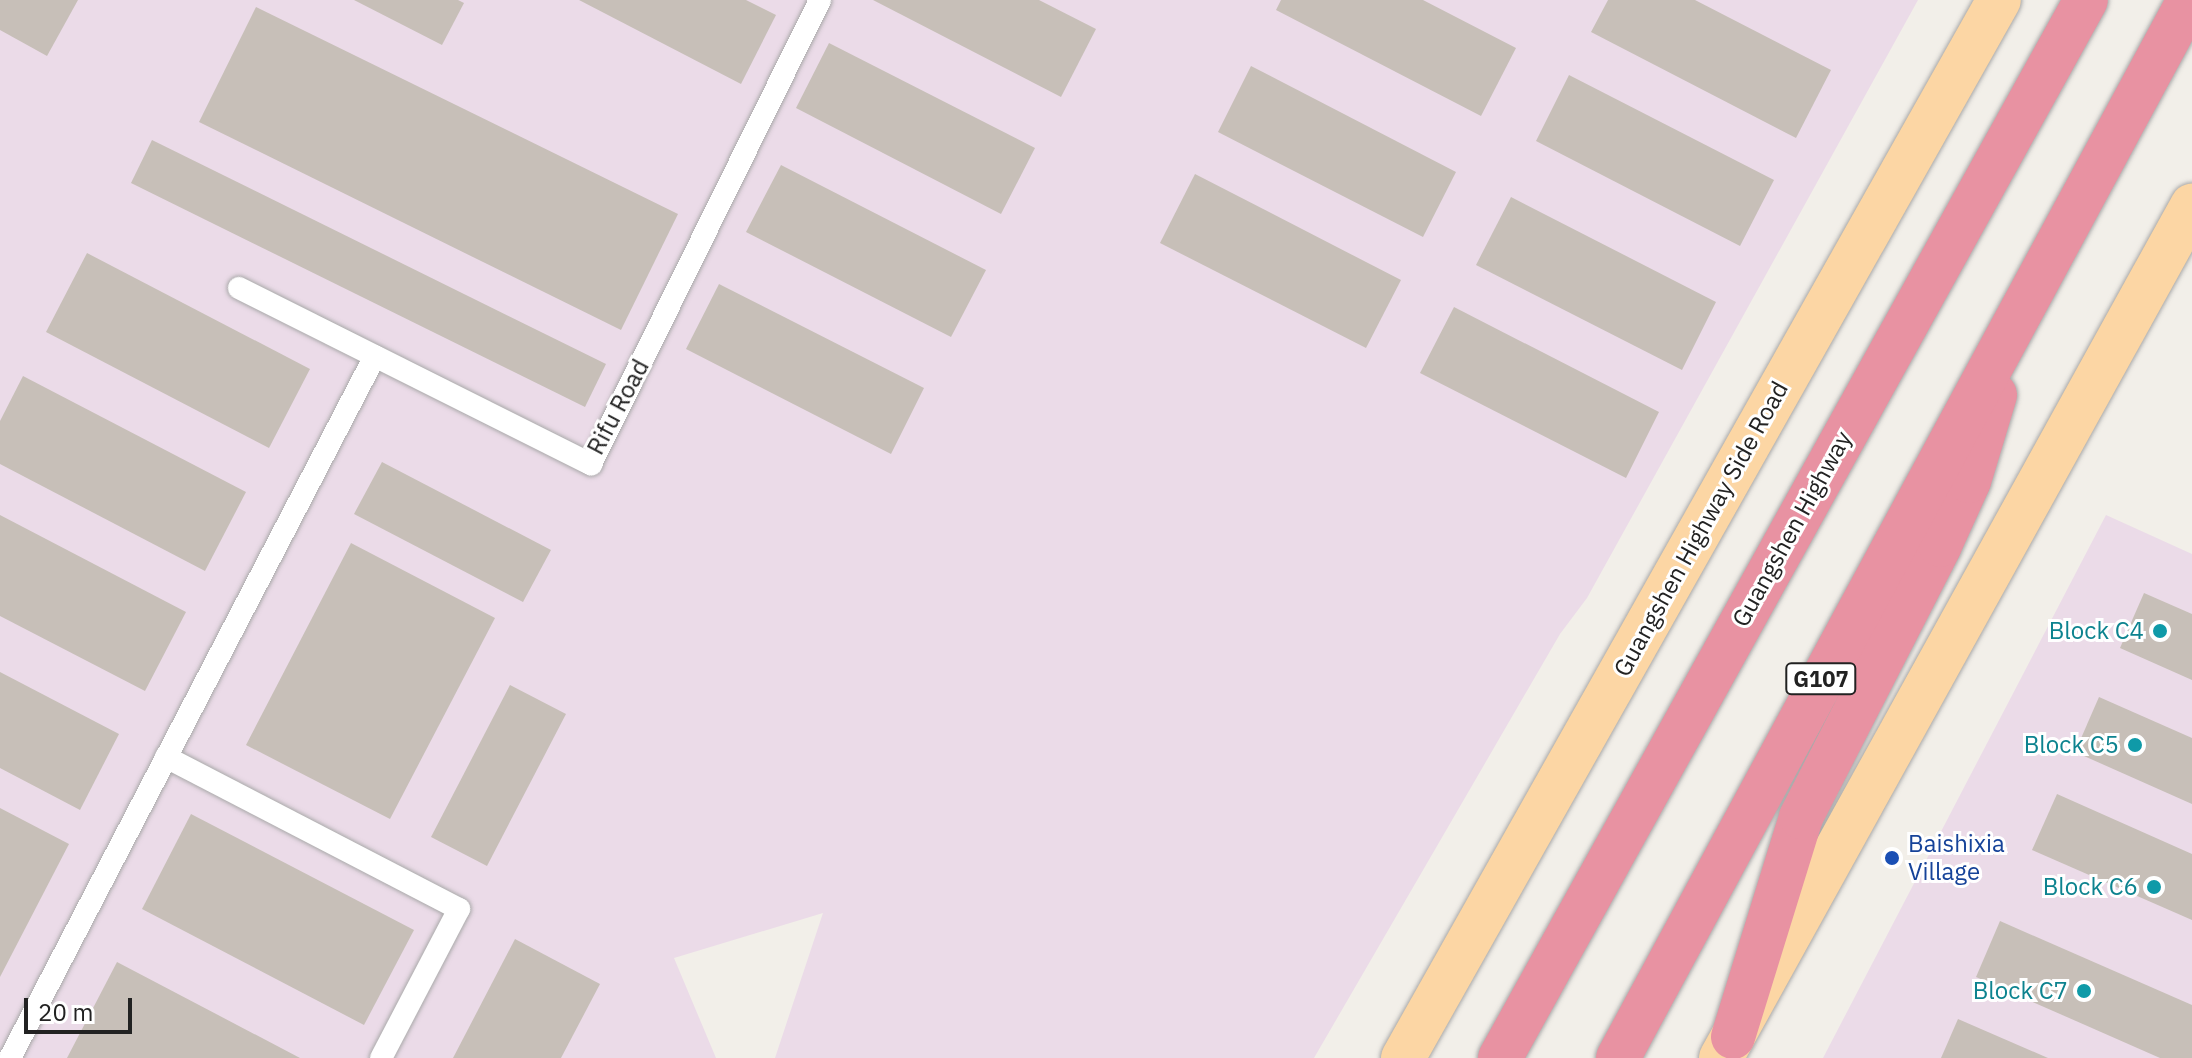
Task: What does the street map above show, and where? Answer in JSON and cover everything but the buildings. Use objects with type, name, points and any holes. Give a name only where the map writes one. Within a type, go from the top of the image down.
[{"type":"highway","name":"Guangshen Highway","points":[[1500,1058],[2086,0]]},
{"type":"highway","name":"G107","points":[[1618,1058],[2189,0]]},
{"type":"highway","points":[[1727,1047],[1790,845],[1969,481],[2024,301]]},
{"type":"highway","points":[[1475,1058],[1559,950]]},
{"type":"main road","name":"Guangshen Highway Side Road","points":[[1403,1058],[1999,0]]},
{"type":"main road","points":[[1727,1047],[2192,206]]},
{"type":"lane","name":"Rifu Road","points":[[239,288],[591,464],[820,0]]},
{"type":"lane","points":[[10,1058],[375,356]]},
{"type":"lane","points":[[166,757],[459,909],[381,1058]]},
{"type":"shaded area","points":[[0,0],[1918,0],[1587,598],[1560,634],[1314,1058],[775,1058],[823,913],[674,958],[716,1058],[0,1058]]},
{"type":"shaded area","points":[[2106,515],[2192,554],[2192,1058],[1823,1058]]},
{"type":"place","name":"Block C4","points":[[2160,631]]},
{"type":"place","name":"Block C5","points":[[2135,745]]},
{"type":"place","name":"Baishixia Village","points":[[1892,858]]},
{"type":"place","name":"Block C6","points":[[2154,887]]},
{"type":"place","name":"Block C7","points":[[2084,991]]}]
